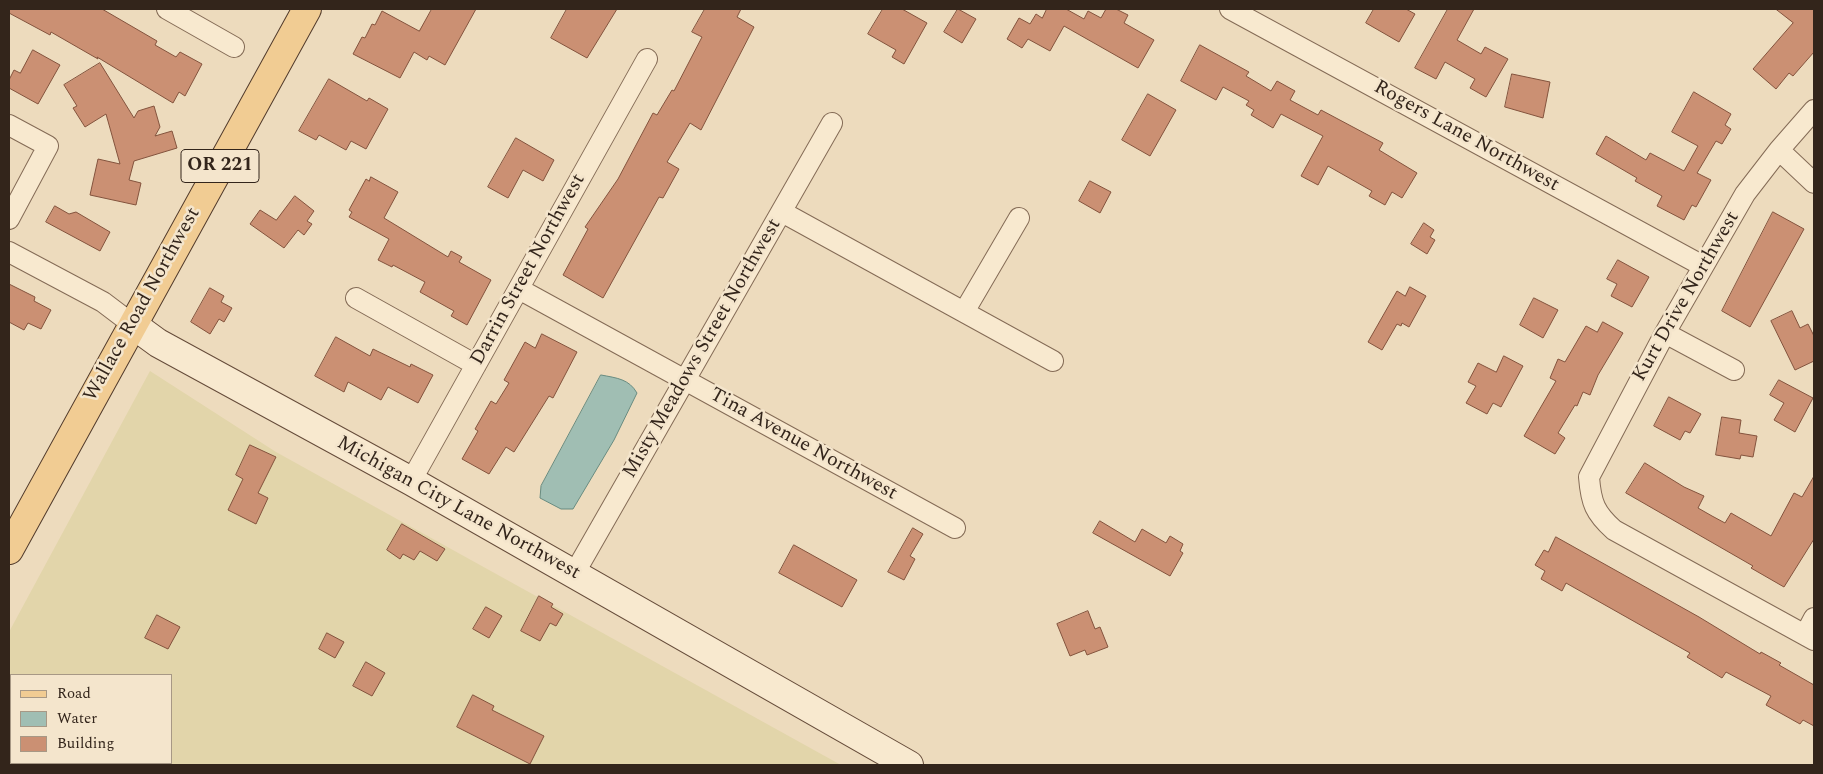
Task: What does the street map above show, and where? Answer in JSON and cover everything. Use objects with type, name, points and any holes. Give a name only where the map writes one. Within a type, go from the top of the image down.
[{"type":"main road","name":"Wallace Road Northwest","points":[[9,550],[307,9]]},
{"type":"street","points":[[167,9],[234,47]]},
{"type":"street","name":"Rogers Lane Northwest","points":[[1230,9],[1703,266]]},
{"type":"street","name":"Darrin Street Northwest","points":[[411,482],[648,59]]},
{"type":"street","name":"Kurt Drive Northwest","points":[[1811,631],[1614,530],[1600,517],[1590,498],[1589,477],[1665,333],[1745,194],[1779,150],[1814,110]]},
{"type":"street","name":"Misty Meadows Street Northwest","points":[[574,574],[832,123]]},
{"type":"street","points":[[9,125],[48,146],[9,219]]},
{"type":"street","points":[[1779,150],[1814,183]]},
{"type":"street","points":[[782,212],[1053,361]]},
{"type":"street","points":[[964,312],[1018,218]]},
{"type":"street","name":"Michigan City Lane Northwest","points":[[9,252],[103,302],[158,343],[411,482],[909,765]]},
{"type":"street","name":"Tina Avenue Northwest","points":[[519,289],[955,528]]},
{"type":"street","points":[[356,298],[476,365]]},
{"type":"street","points":[[1665,333],[1734,370]]},
{"type":"shaded area","points":[[150,371],[276,452],[841,765],[9,765],[9,632]]},
{"type":"water","points":[[601,375],[626,382],[637,393],[614,440],[573,509],[561,509],[540,498],[541,486]]},
{"type":"building","points":[[9,9],[102,9],[157,41],[155,45],[176,57],[180,52],[202,64],[185,96],[179,92],[173,103],[97,57],[98,59],[51,32],[50,35],[9,13]]},
{"type":"building","points":[[432,9],[476,9],[445,65],[429,56],[427,60],[414,52],[400,78],[353,54],[362,37],[365,38],[372,24],[375,25],[382,11],[419,31]]},
{"type":"building","points":[[567,9],[617,9],[587,58],[551,38]]},
{"type":"building","points":[[705,9],[741,9],[737,17],[754,27],[701,130],[690,123],[667,162],[679,169],[663,198],[659,197],[603,298],[563,275],[588,229],[585,227],[618,179],[653,113],[657,115],[672,90],[674,91],[702,37],[692,32]]},
{"type":"building","points":[[883,9],[902,9],[927,23],[904,64],[892,57],[896,50],[868,34]]},
{"type":"building","points":[[958,9],[976,19],[962,43],[944,32]]},
{"type":"building","points":[[1047,9],[1066,9],[1084,19],[1088,11],[1101,18],[1106,9],[1116,9],[1128,15],[1124,23],[1154,40],[1138,68],[1064,26],[1050,51],[1028,39],[1022,48],[1007,39],[1019,18],[1030,24],[1036,14],[1042,18]]},
{"type":"building","points":[[1374,9],[1406,9],[1415,14],[1399,42],[1366,23]]},
{"type":"building","points":[[1448,9],[1474,9],[1457,40],[1481,54],[1485,47],[1508,59],[1486,97],[1470,88],[1475,79],[1445,62],[1436,79],[1415,68]]},
{"type":"building","points":[[1776,9],[1814,9],[1814,52],[1793,76],[1789,73],[1776,89],[1753,69],[1793,23]]},
{"type":"building","points":[[1200,45],[1249,72],[1246,76],[1271,91],[1277,81],[1295,91],[1290,100],[1318,115],[1321,110],[1383,143],[1379,150],[1417,173],[1402,198],[1392,192],[1385,205],[1369,196],[1372,191],[1328,166],[1318,185],[1301,176],[1323,136],[1281,114],[1273,128],[1251,115],[1254,110],[1246,105],[1249,101],[1223,87],[1216,100],[1181,81]]},
{"type":"building","points":[[33,50],[60,65],[38,104],[9,88],[9,80],[14,70],[20,73]]},
{"type":"building","points":[[100,63],[134,118],[138,111],[154,106],[160,127],[155,136],[172,131],[177,148],[134,161],[129,180],[141,183],[136,205],[90,195],[98,159],[120,164],[106,114],[85,127],[73,108],[77,106],[64,85]]},
{"type":"building","points":[[1512,74],[1550,82],[1543,118],[1505,107]]},
{"type":"building","points":[[329,79],[367,101],[369,98],[388,109],[366,149],[351,141],[346,150],[319,135],[316,140],[299,131]]},
{"type":"building","points":[[1694,92],[1731,114],[1725,125],[1731,129],[1722,144],[1716,141],[1697,173],[1711,180],[1696,207],[1692,205],[1684,220],[1657,206],[1662,196],[1635,181],[1637,178],[1596,154],[1606,136],[1646,160],[1650,153],[1684,171],[1698,146],[1672,132]]},
{"type":"building","points":[[1148,94],[1176,110],[1150,156],[1122,140]]},
{"type":"building","points":[[516,138],[554,160],[543,181],[523,170],[508,198],[488,187]]},
{"type":"building","points":[[371,177],[398,192],[384,218],[448,257],[451,251],[462,257],[459,262],[491,280],[467,325],[451,316],[454,311],[420,292],[425,282],[393,265],[392,267],[378,260],[389,239],[349,217],[352,212],[349,210],[366,179],[369,181]]},
{"type":"building","points":[[1090,181],[1111,192],[1100,213],[1079,201]]},
{"type":"building","points":[[295,196],[314,211],[307,221],[312,224],[304,235],[298,230],[284,248],[250,224],[260,210],[276,220]]},
{"type":"building","points":[[55,206],[69,214],[76,212],[110,232],[100,251],[46,222]]},
{"type":"building","points":[[1773,212],[1804,229],[1750,327],[1722,311]]},
{"type":"building","points":[[1424,223],[1434,230],[1430,237],[1435,240],[1427,254],[1411,244]]},
{"type":"building","points":[[1618,260],[1649,277],[1632,307],[1611,296],[1617,284],[1607,279]]},
{"type":"building","points":[[9,284],[35,297],[34,301],[51,310],[41,329],[28,323],[24,330],[9,322]]},
{"type":"building","points":[[1410,287],[1426,296],[1409,327],[1402,323],[1401,326],[1397,324],[1382,350],[1368,342],[1397,291],[1405,296]]},
{"type":"building","points":[[210,288],[224,296],[221,302],[232,308],[224,322],[219,319],[210,334],[191,322]]},
{"type":"building","points":[[1534,298],[1558,310],[1543,338],[1520,325]]},
{"type":"building","points":[[1792,311],[1800,328],[1808,324],[1814,336],[1814,361],[1795,370],[1771,321]]},
{"type":"building","points":[[1603,322],[1623,333],[1598,375],[1590,395],[1583,392],[1577,406],[1575,405],[1558,433],[1565,438],[1555,454],[1524,436],[1556,381],[1550,378],[1558,359],[1565,362],[1586,326],[1597,332]]},
{"type":"building","points":[[542,334],[577,352],[553,398],[549,396],[514,452],[506,447],[489,474],[462,459],[478,431],[475,429],[491,401],[496,404],[509,383],[504,380],[525,342],[535,348]]},
{"type":"building","points":[[336,337],[370,356],[373,349],[410,367],[411,364],[433,375],[418,403],[388,387],[381,400],[348,382],[344,392],[315,376]]},
{"type":"building","points":[[1504,356],[1523,366],[1501,407],[1493,403],[1487,414],[1466,403],[1476,386],[1468,382],[1478,363],[1496,372]]},
{"type":"building","points":[[1779,380],[1813,398],[1795,432],[1774,420],[1784,403],[1770,395]]},
{"type":"building","points":[[1669,397],[1701,414],[1690,433],[1685,431],[1680,440],[1654,426]]},
{"type":"building","points":[[1722,417],[1741,420],[1739,433],[1757,436],[1753,457],[1741,455],[1740,459],[1716,455]]},
{"type":"building","points":[[250,445],[276,457],[258,493],[268,498],[256,524],[228,510],[243,479],[236,475]]},
{"type":"building","points":[[1645,463],[1684,487],[1704,496],[1698,508],[1725,523],[1731,513],[1771,536],[1794,493],[1802,497],[1814,476],[1814,539],[1784,587],[1751,568],[1753,566],[1626,493]]},
{"type":"building","points":[[1100,521],[1135,542],[1142,529],[1166,543],[1170,536],[1183,544],[1180,551],[1183,553],[1170,576],[1093,533]]},
{"type":"building","points":[[402,524],[445,549],[437,561],[420,551],[414,560],[403,554],[400,559],[387,550]]},
{"type":"building","points":[[913,528],[923,534],[910,556],[915,559],[904,580],[888,572]]},
{"type":"building","points":[[1556,537],[1699,617],[1760,654],[1761,652],[1781,663],[1779,665],[1814,685],[1814,726],[1803,720],[1800,724],[1766,705],[1771,696],[1726,672],[1722,678],[1687,657],[1690,653],[1566,583],[1562,591],[1541,579],[1545,571],[1535,565],[1544,550],[1548,552]]},
{"type":"building","points":[[794,545],[857,580],[842,607],[779,573]]},
{"type":"building","points":[[539,596],[553,604],[551,607],[563,614],[556,626],[550,623],[540,641],[521,631]]},
{"type":"building","points":[[486,607],[502,616],[489,638],[473,629]]},
{"type":"building","points":[[1088,611],[1095,629],[1100,627],[1108,647],[1087,655],[1085,650],[1070,656],[1057,624]]},
{"type":"building","points":[[157,615],[180,627],[168,649],[145,638]]},
{"type":"building","points":[[327,633],[344,642],[335,658],[319,649]]},
{"type":"building","points":[[366,662],[385,673],[372,696],[353,686]]},
{"type":"building","points":[[473,695],[494,706],[492,710],[544,736],[530,764],[457,727]]}]
